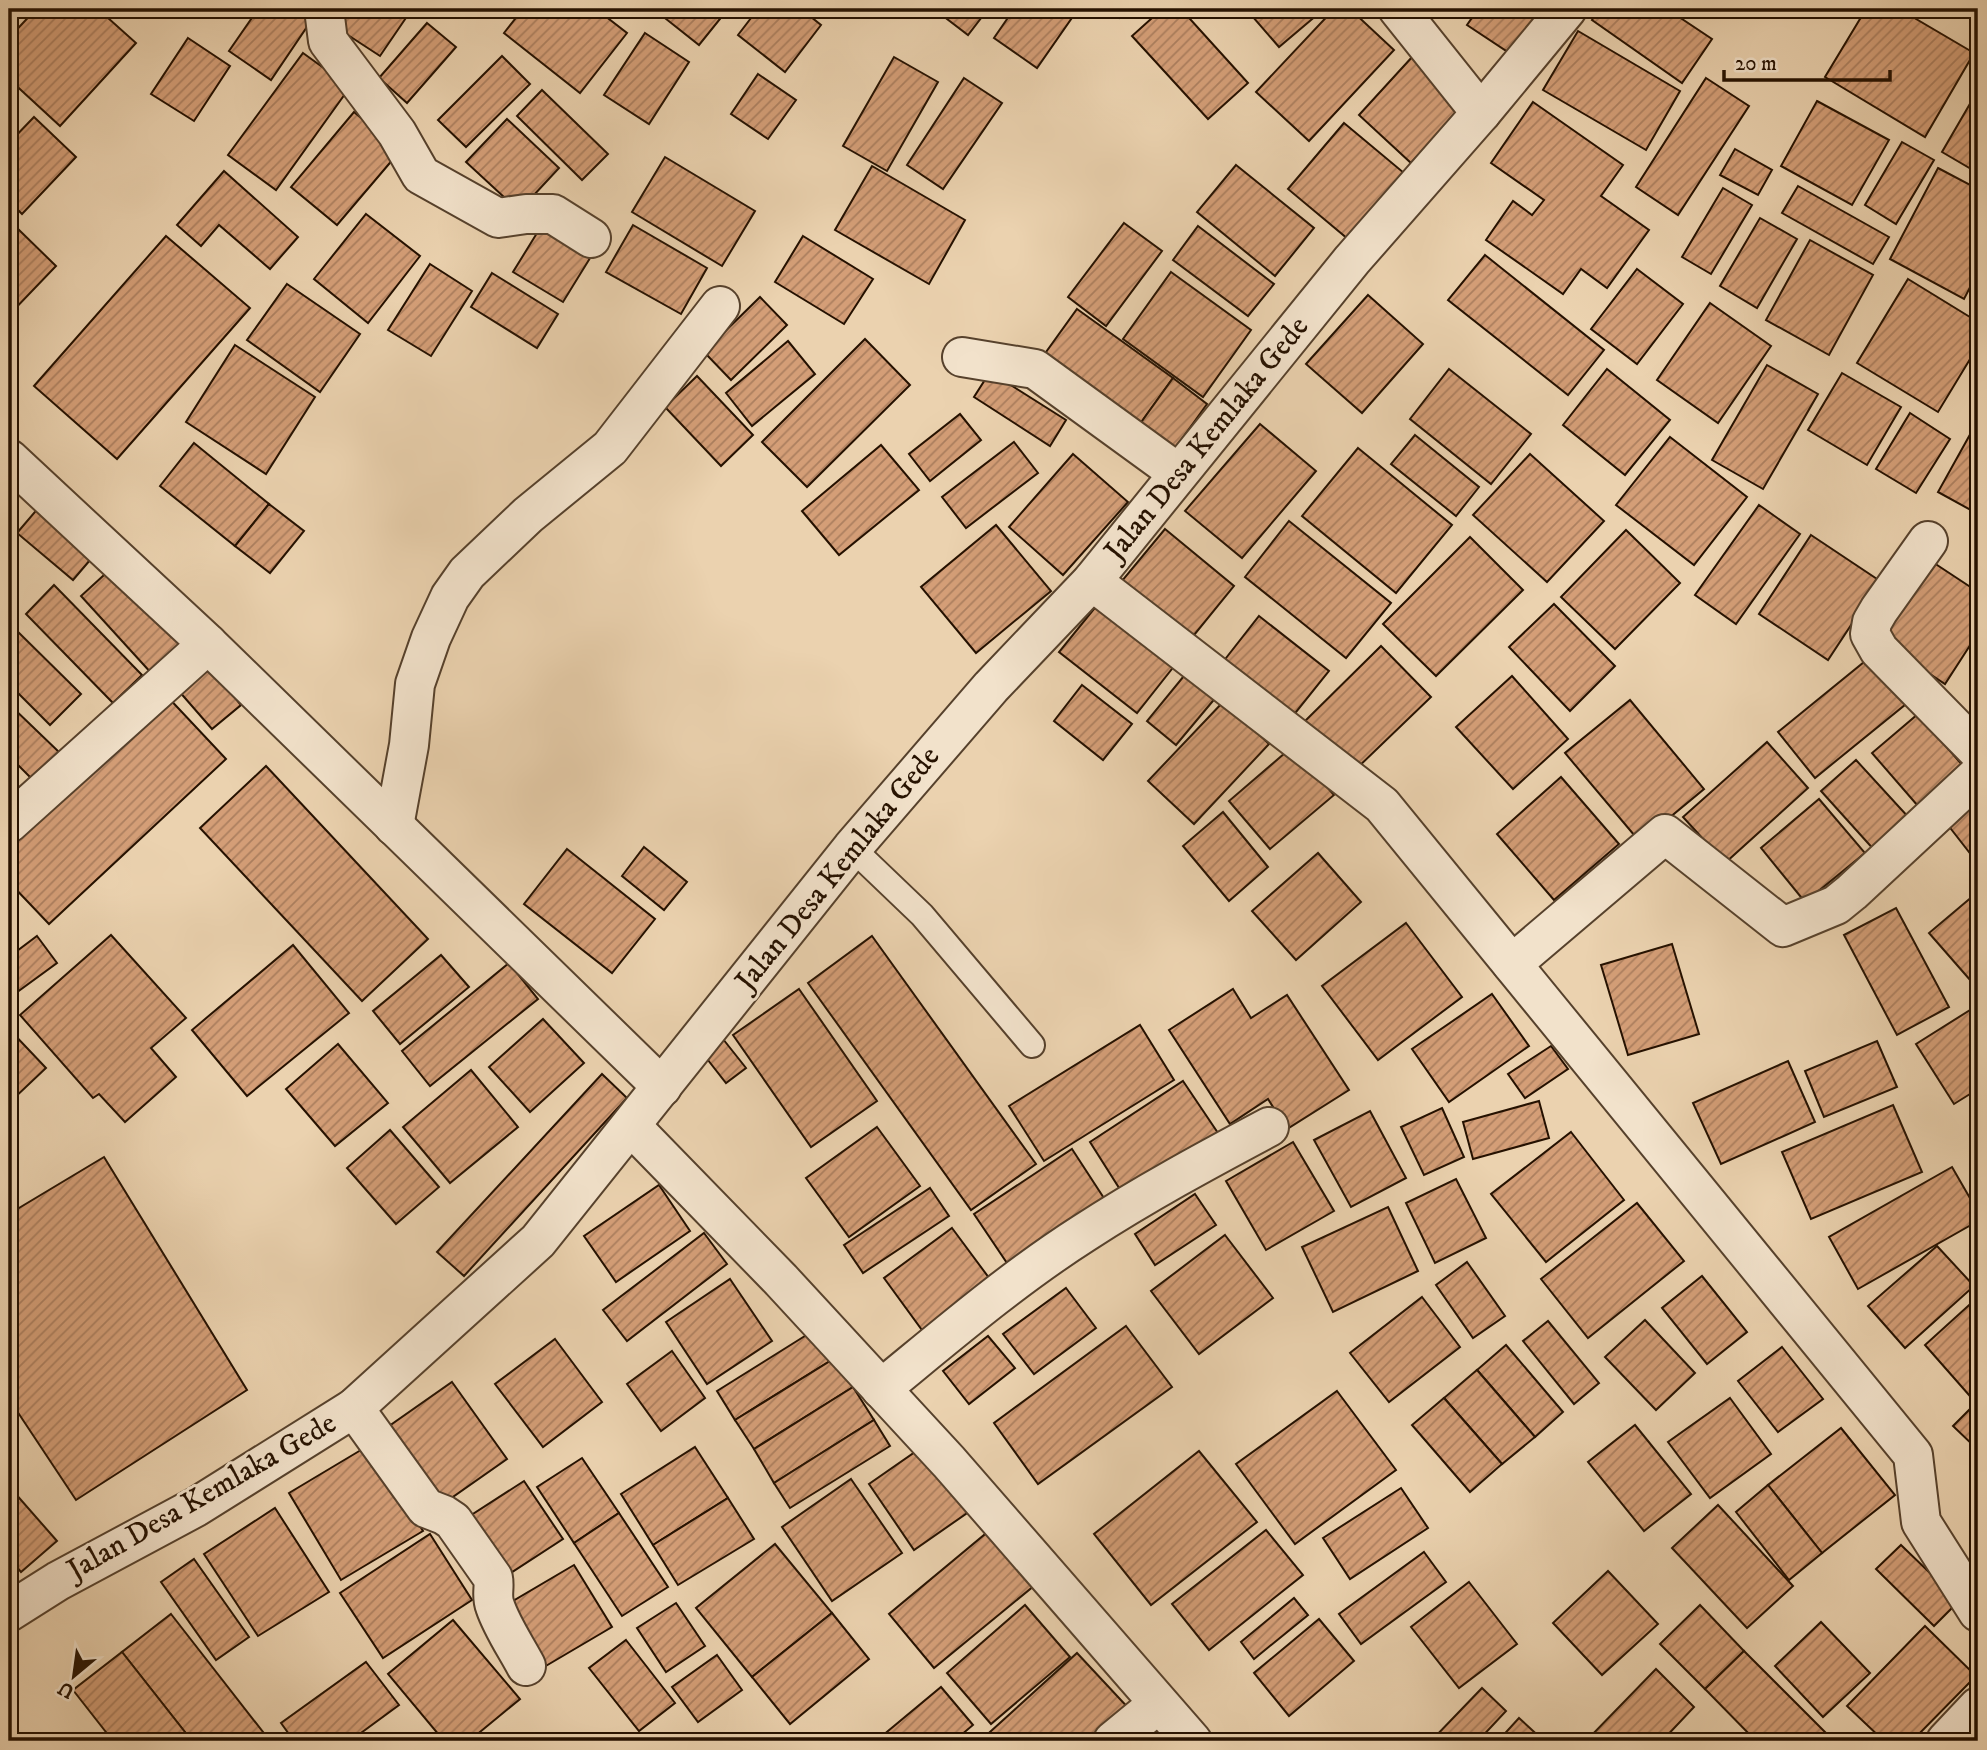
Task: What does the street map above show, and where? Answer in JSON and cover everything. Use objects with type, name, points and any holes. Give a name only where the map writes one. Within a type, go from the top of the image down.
[{"type":"street","points":[[324,9],[328,41],[397,133],[421,175],[498,218],[553,214],[591,237]]},
{"type":"street","points":[[1398,9],[1480,113]]},
{"type":"street","name":"Jalan Desa Kemlaka Gede","points":[[9,1612],[58,1581],[196,1507],[354,1408],[538,1241],[852,848],[991,687],[1092,581],[1352,260],[1567,9]]},
{"type":"street","points":[[394,826],[410,745],[415,684],[431,638],[450,597],[467,573],[528,515],[610,448],[720,306]]},
{"type":"street","points":[[962,357],[1035,369],[1178,473]]},
{"type":"street","points":[[9,459],[208,644],[662,1087]]},
{"type":"street","points":[[1928,541],[1879,610],[1870,628],[1870,634],[1879,650],[1978,751]]},
{"type":"street","points":[[1092,581],[1382,805],[1913,1455],[1921,1522],[1978,1612]]},
{"type":"street","points":[[9,823],[208,644]]},
{"type":"street","points":[[1513,964],[1665,834],[1783,927],[1836,905],[1978,775]]},
{"type":"street","points":[[631,1126],[780,1280],[949,1462],[1192,1741]]},
{"type":"street","points":[[881,1389],[990,1300],[1083,1233],[1175,1177],[1269,1127]]},
{"type":"street","points":[[354,1408],[426,1508],[453,1521],[485,1567],[494,1583],[492,1595],[495,1607],[526,1667]]},
{"type":"street","points":[[1113,1741],[1158,1704]]},
{"type":"street","points":[[1946,1741],[1978,1707]]},
{"type":"lane","points":[[852,848],[922,915],[1032,1045]]},
{"type":"building","points":[[36,9],[98,9],[136,43],[60,126],[9,79],[9,38]]},
{"type":"building","points":[[258,9],[312,9],[317,12],[271,80],[229,51]]},
{"type":"building","points":[[341,9],[412,9],[380,56],[331,24]]},
{"type":"building","points":[[523,9],[596,9],[627,33],[580,93],[504,33]]},
{"type":"building","points":[[728,9],[699,45],[656,11]]},
{"type":"building","points":[[758,9],[801,9],[821,25],[785,72],[738,35]]},
{"type":"building","points":[[934,9],[988,9],[968,35]]},
{"type":"building","points":[[1014,9],[1071,9],[1076,12],[1037,68],[994,38]]},
{"type":"building","points":[[1103,9],[1125,9],[1119,18]]},
{"type":"building","points":[[1162,9],[1181,9],[1248,83],[1208,119],[1132,36]]},
{"type":"building","points":[[1246,9],[1324,9],[1279,47]]},
{"type":"building","points":[[1334,9],[1350,9],[1394,50],[1309,141],[1256,92]]},
{"type":"building","points":[[1478,9],[1548,9],[1517,58],[1467,25]]},
{"type":"building","points":[[1600,9],[1667,9],[1712,39],[1682,83],[1592,20]]},
{"type":"building","points":[[1866,9],[1899,9],[1974,53],[1925,137],[1825,77]]},
{"type":"building","points":[[427,23],[456,47],[407,103],[379,78]]},
{"type":"building","points":[[1578,31],[1680,91],[1646,150],[1543,90]]},
{"type":"building","points":[[645,33],[689,62],[649,124],[604,95]]},
{"type":"building","points":[[188,38],[230,66],[194,121],[151,94]]},
{"type":"building","points":[[303,53],[350,87],[276,190],[228,155]]},
{"type":"building","points":[[502,56],[530,84],[466,147],[438,120]]},
{"type":"building","points":[[1413,56],[1465,105],[1411,163],[1359,115]]},
{"type":"building","points":[[894,57],[938,82],[887,171],[843,146]]},
{"type":"building","points":[[758,74],[796,100],[768,139],[731,114]]},
{"type":"building","points":[[964,78],[1002,103],[943,189],[907,165]]},
{"type":"building","points":[[1706,78],[1749,106],[1678,215],[1636,187]]},
{"type":"building","points":[[542,90],[608,154],[582,180],[517,116]]},
{"type":"building","points":[[1978,90],[1978,173],[1942,152]]},
{"type":"building","points":[[1817,101],[1889,140],[1852,205],[1781,166]]},
{"type":"building","points":[[1533,102],[1623,165],[1601,196],[1649,230],[1607,288],[1581,269],[1563,294],[1486,240],[1513,201],[1532,215],[1544,200],[1491,163]]},
{"type":"building","points":[[354,112],[400,151],[337,225],[291,187]]},
{"type":"building","points":[[34,117],[76,157],[22,214],[9,201],[9,143]]},
{"type":"building","points":[[507,119],[559,168],[519,211],[466,162]]},
{"type":"building","points":[[1344,123],[1404,173],[1348,239],[1288,189]]},
{"type":"building","points":[[1902,142],[1934,160],[1896,224],[1865,205]]},
{"type":"building","points":[[1735,149],[1772,170],[1758,195],[1720,175]]},
{"type":"building","points":[[665,157],[755,211],[722,266],[632,212]]},
{"type":"building","points":[[1236,165],[1314,228],[1275,276],[1197,212]]},
{"type":"building","points":[[872,166],[965,220],[929,284],[835,230]]},
{"type":"building","points":[[1938,168],[1978,189],[1978,272],[1964,299],[1890,259]]},
{"type":"building","points":[[224,171],[298,237],[270,269],[219,225],[201,246],[177,225]]},
{"type":"building","points":[[1798,186],[1889,237],[1873,264],[1782,213]]},
{"type":"building","points":[[1723,188],[1752,205],[1711,274],[1682,257]]},
{"type":"building","points":[[366,214],[420,256],[368,323],[314,279]]},
{"type":"building","points":[[1760,218],[1797,239],[1757,308],[1720,286]]},
{"type":"building","points":[[545,220],[595,250],[563,302],[513,272]]},
{"type":"building","points":[[1124,223],[1162,251],[1106,326],[1068,297]]},
{"type":"building","points":[[633,225],[707,268],[681,314],[606,272]]},
{"type":"building","points":[[1198,226],[1274,284],[1248,316],[1173,260]]},
{"type":"building","points":[[16,227],[56,266],[9,315],[9,234]]},
{"type":"building","points":[[166,236],[250,308],[117,459],[34,386]]},
{"type":"building","points":[[803,236],[873,279],[844,324],[775,282]]},
{"type":"building","points":[[1810,240],[1873,275],[1829,355],[1766,320]]},
{"type":"building","points":[[1485,255],[1604,350],[1568,395],[1448,300]]},
{"type":"building","points":[[430,264],[472,291],[431,356],[388,330]]},
{"type":"building","points":[[1637,269],[1683,304],[1637,364],[1591,329]]},
{"type":"building","points":[[1171,272],[1251,330],[1203,397],[1123,339]]},
{"type":"building","points":[[492,273],[558,314],[537,348],[471,307]]},
{"type":"building","points":[[1908,279],[1978,322],[1978,346],[1938,412],[1857,363]]},
{"type":"building","points":[[287,284],[360,334],[320,392],[247,340]]},
{"type":"building","points":[[1368,295],[1423,344],[1362,413],[1306,364]]},
{"type":"building","points":[[760,297],[787,325],[731,380],[704,352]]},
{"type":"building","points":[[1710,303],[1771,346],[1718,423],[1657,380]]},
{"type":"building","points":[[1077,309],[1173,378],[1132,435],[1036,366]]},
{"type":"building","points":[[865,339],[910,385],[807,487],[762,442]]},
{"type":"building","points":[[788,341],[815,374],[752,426],[726,393]]},
{"type":"building","points":[[235,345],[315,397],[266,474],[186,422]]},
{"type":"building","points":[[1767,365],[1818,394],[1763,489],[1712,460]]},
{"type":"building","points":[[1449,369],[1531,434],[1491,484],[1410,419]]},
{"type":"building","points":[[1607,369],[1670,420],[1625,475],[1563,425]]},
{"type":"building","points":[[990,372],[1066,420],[1050,446],[974,397]]},
{"type":"building","points":[[1842,373],[1901,407],[1867,465],[1808,430]]},
{"type":"building","points":[[697,376],[753,435],[721,466],[665,407]]},
{"type":"building","points":[[1173,378],[1207,404],[1166,461],[1132,435]]},
{"type":"building","points":[[1910,413],[1950,439],[1916,493],[1876,469]]},
{"type":"building","points":[[960,414],[981,440],[930,481],[909,454]]},
{"type":"building","points":[[1978,423],[1978,514],[1938,492]]},
{"type":"building","points":[[1260,424],[1316,471],[1242,558],[1185,511]]},
{"type":"building","points":[[1415,435],[1479,487],[1456,516],[1391,464]]},
{"type":"building","points":[[1670,437],[1747,497],[1694,565],[1616,505]]},
{"type":"building","points":[[1014,442],[1038,473],[966,528],[942,497]]},
{"type":"building","points":[[194,443],[269,504],[235,546],[160,486]]},
{"type":"building","points":[[881,445],[919,490],[839,555],[802,511]]},
{"type":"building","points":[[1358,448],[1452,525],[1396,593],[1302,516]]},
{"type":"building","points":[[1073,454],[1128,502],[1063,575],[1009,527]]},
{"type":"building","points":[[1530,454],[1604,521],[1547,582],[1473,515]]},
{"type":"building","points":[[269,504],[304,531],[270,573],[235,546]]},
{"type":"building","points":[[1759,505],[1800,534],[1736,624],[1695,595]]},
{"type":"building","points":[[40,506],[96,553],[73,580],[17,533]]},
{"type":"building","points":[[1289,521],[1391,603],[1346,658],[1245,577]]},
{"type":"building","points":[[996,525],[1051,591],[976,653],[921,587]]},
{"type":"building","points":[[1165,529],[1234,586],[1190,640],[1121,582]]},
{"type":"building","points":[[1626,530],[1680,583],[1615,649],[1561,597]]},
{"type":"building","points":[[1811,535],[1880,581],[1828,660],[1759,614]]},
{"type":"building","points":[[1470,537],[1523,590],[1436,676],[1383,624]]},
{"type":"building","points":[[1931,561],[1978,592],[1978,633],[1945,684],[1879,640]]},
{"type":"building","points":[[115,565],[186,645],[153,675],[81,596]]},
{"type":"building","points":[[54,585],[142,675],[113,703],[26,614]]},
{"type":"building","points":[[1102,599],[1179,660],[1137,713],[1059,652]]},
{"type":"building","points":[[1554,604],[1615,666],[1570,711],[1509,647]]},
{"type":"building","points":[[1259,616],[1329,671],[1288,722],[1219,667]]},
{"type":"building","points":[[9,623],[81,694],[50,725],[9,684]]},
{"type":"building","points":[[1381,646],[1431,697],[1353,772],[1304,722]]},
{"type":"building","points":[[1869,658],[1906,704],[1815,778],[1778,732]]},
{"type":"building","points":[[207,664],[241,705],[212,729],[178,690]]},
{"type":"building","points":[[1188,671],[1217,696],[1176,745],[1147,721]]},
{"type":"building","points":[[1512,676],[1568,739],[1513,789],[1456,727]]},
{"type":"building","points":[[1082,685],[1132,724],[1103,760],[1054,721]]},
{"type":"building","points":[[164,693],[226,759],[49,924],[9,882],[9,839]]},
{"type":"building","points":[[1630,700],[1704,789],[1640,842],[1565,753]]},
{"type":"building","points":[[1224,701],[1269,744],[1194,824],[1148,781]]},
{"type":"building","points":[[1978,702],[1978,724],[1969,719]]},
{"type":"building","points":[[9,704],[60,753],[33,780],[9,756]]},
{"type":"building","points":[[1918,714],[1964,767],[1918,806],[1872,753]]},
{"type":"building","points":[[1767,742],[1808,788],[1725,863],[1683,817]]},
{"type":"building","points":[[1292,747],[1334,795],[1270,849],[1229,801]]},
{"type":"building","points":[[1856,760],[1911,820],[1876,852],[1821,791]]},
{"type":"building","points":[[266,766],[428,939],[362,1001],[200,828]]},
{"type":"building","points":[[1561,777],[1619,844],[1554,900],[1497,834]]},
{"type":"building","points":[[1978,794],[1978,859],[1976,861],[1944,820]]},
{"type":"building","points":[[1819,799],[1865,853],[1805,902],[1761,848]]},
{"type":"building","points":[[1223,812],[1268,867],[1229,901],[1183,846]]},
{"type":"building","points":[[644,847],[687,882],[664,910],[622,876]]},
{"type":"building","points":[[567,849],[655,919],[612,973],[524,904]]},
{"type":"building","points":[[1318,853],[1361,902],[1296,960],[1252,911]]},
{"type":"building","points":[[1973,896],[1978,903],[1978,975],[1971,981],[1929,933]]},
{"type":"building","points":[[1896,908],[1949,1007],[1897,1035],[1844,935]]},
{"type":"building","points":[[1406,923],[1462,997],[1378,1060],[1322,986]]},
{"type":"building","points":[[111,935],[186,1018],[151,1048],[176,1077],[125,1122],[99,1094],[93,1098],[20,1015]]},
{"type":"building","points":[[37,936],[57,963],[9,998],[9,957]]},
{"type":"building","points":[[872,936],[1036,1164],[971,1210],[808,983]]},
{"type":"building","points":[[1672,944],[1699,1034],[1628,1055],[1601,965]]},
{"type":"building","points":[[293,945],[349,1013],[247,1096],[192,1030]]},
{"type":"building","points":[[441,955],[469,987],[400,1044],[373,1011]]},
{"type":"building","points":[[509,963],[538,999],[430,1086],[402,1051]]},
{"type":"building","points":[[799,989],[877,1101],[811,1147],[733,1035]]},
{"type":"building","points":[[1233,989],[1251,1018],[1287,995],[1349,1090],[1287,1129],[1268,1099],[1230,1124],[1169,1030]]},
{"type":"building","points":[[1492,994],[1529,1046],[1449,1102],[1412,1049]]},
{"type":"building","points":[[1978,1005],[1978,1089],[1954,1104],[1916,1044]]},
{"type":"building","points":[[543,1019],[584,1063],[530,1112],[489,1067]]},
{"type":"building","points":[[1140,1025],[1174,1080],[1044,1161],[1009,1106]]},
{"type":"building","points":[[9,1029],[46,1068],[9,1103]]},
{"type":"building","points":[[723,1039],[746,1068],[726,1083],[704,1055]]},
{"type":"building","points":[[1877,1041],[1897,1087],[1824,1117],[1805,1071]]},
{"type":"building","points":[[338,1044],[388,1103],[335,1146],[286,1089]]},
{"type":"building","points":[[1551,1046],[1568,1069],[1525,1098],[1508,1074]]},
{"type":"building","points":[[1788,1061],[1815,1122],[1721,1164],[1693,1103]]},
{"type":"building","points":[[471,1070],[518,1127],[450,1183],[403,1127]]},
{"type":"building","points":[[602,1074],[627,1098],[464,1276],[437,1252]]},
{"type":"building","points":[[1183,1081],[1222,1139],[1128,1202],[1090,1142]]},
{"type":"building","points":[[1539,1101],[1549,1138],[1473,1159],[1463,1122]]},
{"type":"building","points":[[1893,1105],[1922,1172],[1811,1219],[1782,1152]]},
{"type":"building","points":[[1442,1108],[1464,1157],[1424,1175],[1401,1127]]},
{"type":"building","points":[[1370,1111],[1406,1178],[1351,1207],[1314,1140]]},
{"type":"building","points":[[877,1127],[920,1186],[849,1237],[806,1178]]},
{"type":"building","points":[[390,1130],[439,1187],[396,1224],[347,1168]]},
{"type":"building","points":[[1571,1132],[1624,1200],[1546,1262],[1491,1194]]},
{"type":"building","points":[[1293,1142],[1334,1211],[1266,1250],[1226,1181]]},
{"type":"building","points":[[1072,1149],[1111,1209],[1013,1272],[974,1214]]},
{"type":"building","points":[[104,1157],[247,1390],[76,1500],[9,1399],[9,1214]]},
{"type":"building","points":[[1952,1167],[1978,1212],[1978,1221],[1858,1289],[1829,1237]]},
{"type":"building","points":[[1456,1179],[1486,1238],[1435,1263],[1406,1203]]},
{"type":"building","points":[[659,1185],[690,1231],[616,1282],[584,1236]]},
{"type":"building","points":[[930,1188],[949,1216],[863,1273],[844,1245]]},
{"type":"building","points":[[1195,1194],[1216,1225],[1155,1265],[1135,1234]]},
{"type":"building","points":[[1637,1203],[1684,1261],[1588,1338],[1541,1279]]},
{"type":"building","points":[[1388,1207],[1418,1271],[1333,1312],[1302,1247]]},
{"type":"building","points":[[952,1228],[998,1290],[930,1341],[884,1278]]},
{"type":"building","points":[[704,1233],[727,1264],[627,1341],[603,1310]]},
{"type":"building","points":[[1225,1235],[1273,1298],[1199,1354],[1151,1291]]},
{"type":"building","points":[[1937,1246],[1974,1286],[1905,1348],[1868,1306]]},
{"type":"building","points":[[1467,1262],[1505,1316],[1473,1338],[1436,1285]]},
{"type":"building","points":[[1702,1276],[1747,1332],[1707,1364],[1662,1308]]},
{"type":"building","points":[[730,1279],[772,1341],[707,1384],[666,1322]]},
{"type":"building","points":[[1066,1288],[1096,1328],[1034,1374],[1003,1334]]},
{"type":"building","points":[[1422,1297],[1460,1347],[1389,1402],[1350,1353]]},
{"type":"building","points":[[1978,1297],[1978,1387],[1969,1395],[1925,1345]]},
{"type":"building","points":[[1645,1320],[1695,1373],[1656,1410],[1605,1357]]},
{"type":"building","points":[[1548,1321],[1599,1383],[1574,1404],[1523,1341]]},
{"type":"building","points":[[1126,1326],[1172,1387],[1038,1484],[994,1423]]},
{"type":"building","points":[[816,1329],[835,1358],[735,1420],[717,1391]]},
{"type":"building","points":[[988,1336],[1015,1368],[969,1404],[943,1371]]},
{"type":"building","points":[[555,1339],[602,1402],[543,1447],[495,1384]]},
{"type":"building","points":[[1506,1345],[1563,1412],[1535,1437],[1477,1370]]},
{"type":"building","points":[[1782,1347],[1823,1399],[1778,1432],[1738,1381]]},
{"type":"building","points":[[672,1351],[705,1398],[661,1431],[627,1384]]},
{"type":"building","points":[[835,1358],[853,1387],[754,1449],[735,1420]]},
{"type":"building","points":[[1477,1370],[1535,1437],[1502,1464],[1444,1398]]},
{"type":"building","points":[[452,1382],[507,1459],[437,1508],[382,1431]]},
{"type":"building","points":[[853,1387],[874,1420],[774,1483],[754,1449]]},
{"type":"building","points":[[1337,1391],[1396,1470],[1295,1544],[1236,1464]]},
{"type":"building","points":[[1444,1398],[1502,1464],[1470,1492],[1412,1425]]},
{"type":"building","points":[[1730,1398],[1771,1454],[1710,1498],[1668,1442]]},
{"type":"building","points":[[1978,1401],[1978,1450],[1953,1426]]},
{"type":"building","points":[[874,1420],[890,1446],[790,1508],[774,1483]]},
{"type":"building","points":[[1635,1425],[1691,1494],[1644,1531],[1588,1462]]},
{"type":"building","points":[[1841,1428],[1895,1495],[1822,1553],[1768,1485]]},
{"type":"building","points":[[928,1443],[973,1509],[914,1550],[869,1484]]},
{"type":"building","points":[[371,1444],[423,1531],[341,1580],[289,1493]]},
{"type":"building","points":[[695,1447],[728,1498],[653,1545],[621,1494]]},
{"type":"building","points":[[1199,1451],[1257,1522],[1151,1605],[1094,1534]]},
{"type":"building","points":[[582,1458],[619,1513],[574,1543],[537,1487]]},
{"type":"building","points":[[851,1479],[902,1553],[832,1601],[782,1527]]},
{"type":"building","points":[[524,1481],[563,1539],[500,1580],[462,1521]]},
{"type":"building","points":[[1768,1485],[1822,1553],[1789,1580],[1736,1512]]},
{"type":"building","points":[[1401,1488],[1428,1528],[1350,1579],[1323,1538]]},
{"type":"building","points":[[14,1492],[57,1541],[21,1572],[9,1558],[9,1497]]},
{"type":"building","points":[[728,1498],[754,1539],[678,1585],[653,1545]]},
{"type":"building","points":[[1718,1505],[1793,1586],[1747,1628],[1672,1548]]},
{"type":"building","points":[[275,1508],[329,1592],[258,1636],[204,1554]]},
{"type":"building","points":[[619,1513],[668,1587],[622,1616],[574,1543]]},
{"type":"building","points":[[990,1530],[1035,1585],[934,1668],[889,1614]]},
{"type":"building","points":[[1266,1530],[1303,1575],[1209,1650],[1172,1604]]},
{"type":"building","points":[[430,1534],[472,1600],[383,1658],[340,1593]]},
{"type":"building","points":[[775,1544],[832,1613],[752,1677],[696,1608]]},
{"type":"building","points":[[1901,1545],[1959,1601],[1934,1626],[1876,1569]]},
{"type":"building","points":[[1978,1550],[1978,1573],[1967,1562]]},
{"type":"building","points":[[1424,1552],[1446,1582],[1361,1644],[1339,1614]]},
{"type":"building","points":[[194,1559],[249,1637],[216,1660],[161,1582]]},
{"type":"building","points":[[574,1565],[612,1627],[539,1670],[501,1608]]},
{"type":"building","points":[[1608,1571],[1658,1624],[1602,1675],[1553,1623]]},
{"type":"building","points":[[1469,1582],[1517,1644],[1459,1688],[1411,1627]]},
{"type":"building","points":[[1294,1598],[1308,1615],[1254,1659],[1241,1642]]},
{"type":"building","points":[[676,1603],[705,1646],[666,1672],[637,1628]]},
{"type":"building","points":[[1025,1605],[1070,1657],[991,1724],[947,1673]]},
{"type":"building","points":[[1700,1605],[1744,1651],[1705,1689],[1660,1644]]},
{"type":"building","points":[[832,1613],[869,1659],[790,1724],[752,1677]]},
{"type":"building","points":[[171,1614],[270,1741],[192,1741],[122,1652]]},
{"type":"building","points":[[1319,1619],[1354,1661],[1289,1716],[1254,1673]]},
{"type":"building","points":[[453,1620],[520,1699],[469,1741],[444,1741],[388,1674]]},
{"type":"building","points":[[1821,1622],[1870,1673],[1823,1717],[1775,1666]]},
{"type":"building","points":[[1925,1626],[1976,1676],[1912,1741],[1884,1741],[1847,1706]]},
{"type":"building","points":[[626,1640],[675,1703],[639,1731],[589,1668]]},
{"type":"building","points":[[1744,1651],[1834,1741],[1756,1741],[1705,1689]]},
{"type":"building","points":[[122,1652],[192,1741],[113,1741],[73,1690]]},
{"type":"building","points":[[1077,1653],[1133,1713],[1103,1741],[980,1741]]},
{"type":"building","points":[[717,1655],[742,1690],[698,1722],[672,1687]]},
{"type":"building","points":[[366,1662],[399,1705],[350,1741],[294,1741],[281,1723]]},
{"type":"building","points":[[1656,1669],[1694,1707],[1662,1741],[1586,1741]]},
{"type":"building","points":[[941,1687],[973,1725],[954,1741],[876,1741]]},
{"type":"building","points":[[1482,1688],[1506,1711],[1478,1741],[1431,1741]]},
{"type":"building","points":[[1519,1718],[1544,1741],[1498,1741]]}]
